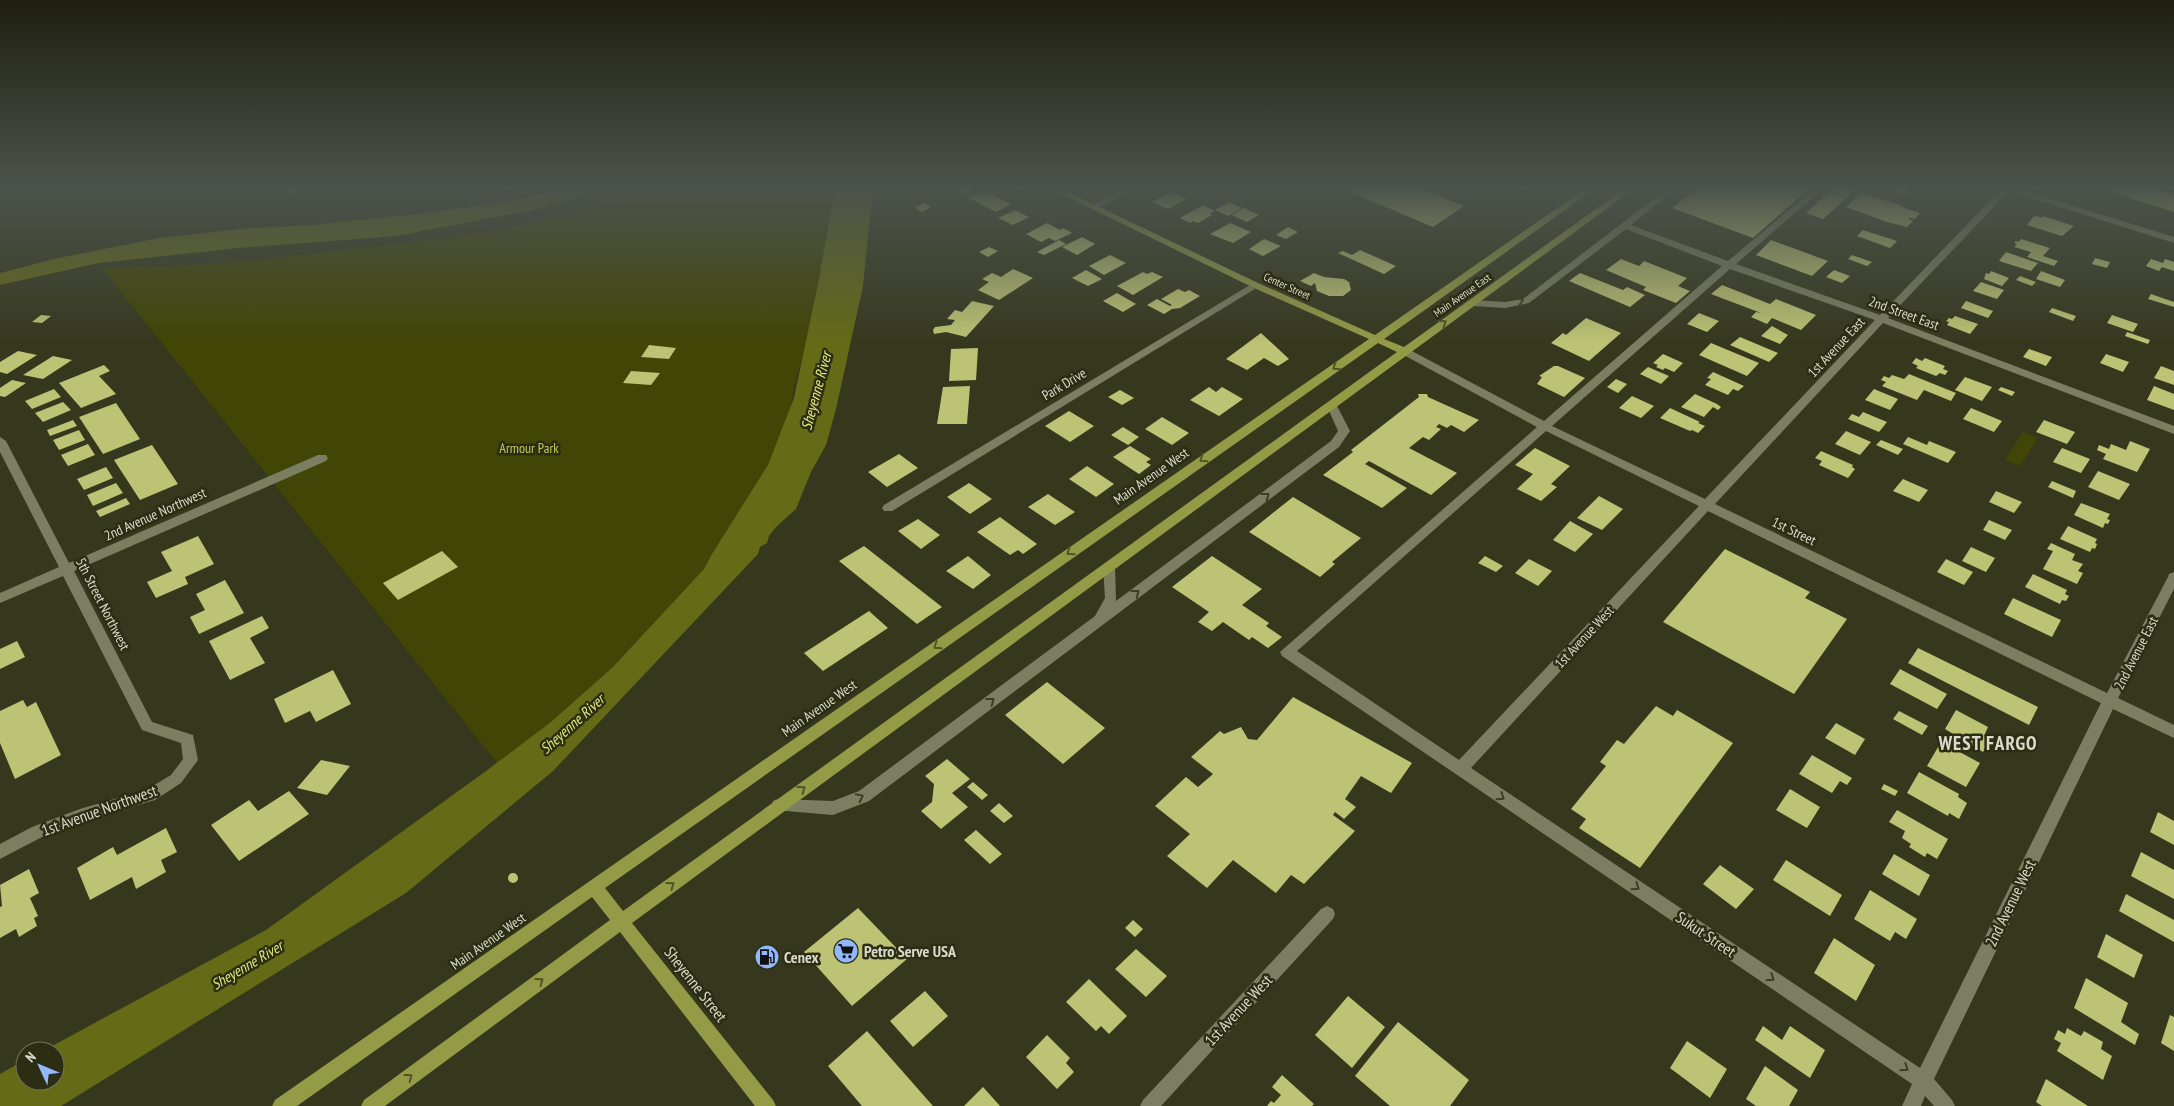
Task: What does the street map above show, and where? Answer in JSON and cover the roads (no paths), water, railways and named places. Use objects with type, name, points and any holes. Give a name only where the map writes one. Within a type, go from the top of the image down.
[{"type":"main road","name":"Center Street","points":[[1160,240],[1255,286],[1404,351]]},
{"type":"main road","name":"Main Avenue East","points":[[1376,339],[1518,240]]},
{"type":"main road","name":"Main Avenue East","points":[[1404,351],[1560,240]]},
{"type":"main road","name":"Main Avenue West","points":[[281,1106],[1376,339]]},
{"type":"main road","points":[[370,1106],[779,805],[1404,351]]},
{"type":"main road","name":"Sheyenne Street","points":[[594,887],[767,1106]]},
{"type":"street","points":[[1472,303],[1505,305],[1526,301],[1605,240]]},
{"type":"street","name":"2nd Street East","points":[[1661,240],[1729,266],[1881,319],[2174,430]]},
{"type":"street","points":[[1546,427],[1760,240]]},
{"type":"street","name":"1st Avenue East","points":[[1708,505],[1957,240]]},
{"type":"street","name":"Park Drive","points":[[888,508],[1255,286]]},
{"type":"street","name":"1st Street","points":[[1404,351],[1546,427],[2174,732]]},
{"type":"street","points":[[779,805],[834,808],[864,796],[1335,444],[1344,431],[1331,404]]},
{"type":"street","name":"Sukut Street","points":[[1546,427],[1287,652],[1923,1080],[1946,1106]]},
{"type":"street","name":"5th Street Northwest","points":[[0,441],[147,726],[167,734],[188,739],[191,760]]},
{"type":"street","name":"2nd Avenue Northwest","points":[[0,598],[322,458]]},
{"type":"street","name":"1st Avenue West","points":[[1460,769],[1708,505]]},
{"type":"street","points":[[1101,618],[1111,598],[1110,566]]},
{"type":"street","name":"2nd Avenue East","points":[[2111,701],[2174,577]]},
{"type":"street","name":"2nd Avenue West","points":[[1910,1106],[2095,729],[2111,701]]},
{"type":"street","name":"1st Avenue Northwest","points":[[0,852],[37,832],[80,816],[150,795],[176,779],[191,760]]},
{"type":"street","name":"1st Avenue West","points":[[1149,1106],[1327,914]]},
{"type":"water","points":[[152,240],[348,240],[238,248],[99,263],[0,285],[0,273],[58,258]]},
{"type":"water","name":"Sheyenne River","points":[[826,240],[868,240],[863,286],[836,409],[826,445],[811,472],[796,509],[776,527],[769,536],[767,543],[760,547],[758,554],[553,771],[406,893],[61,1106],[0,1106],[0,1074],[15,1066],[15,1091],[65,1091],[65,1041],[61,1041],[266,930],[551,722],[613,667],[704,569],[768,465],[794,398]]},
{"type":"place","name":"Petro Serve USA","points":[[846,951]]},
{"type":"place","name":"Cenex","points":[[767,957]]},
{"type":"district","name":"WEST FARGO","points":[[1988,743]]},
{"type":"park label","name":"Armour Park","points":[[529,448]]}]
